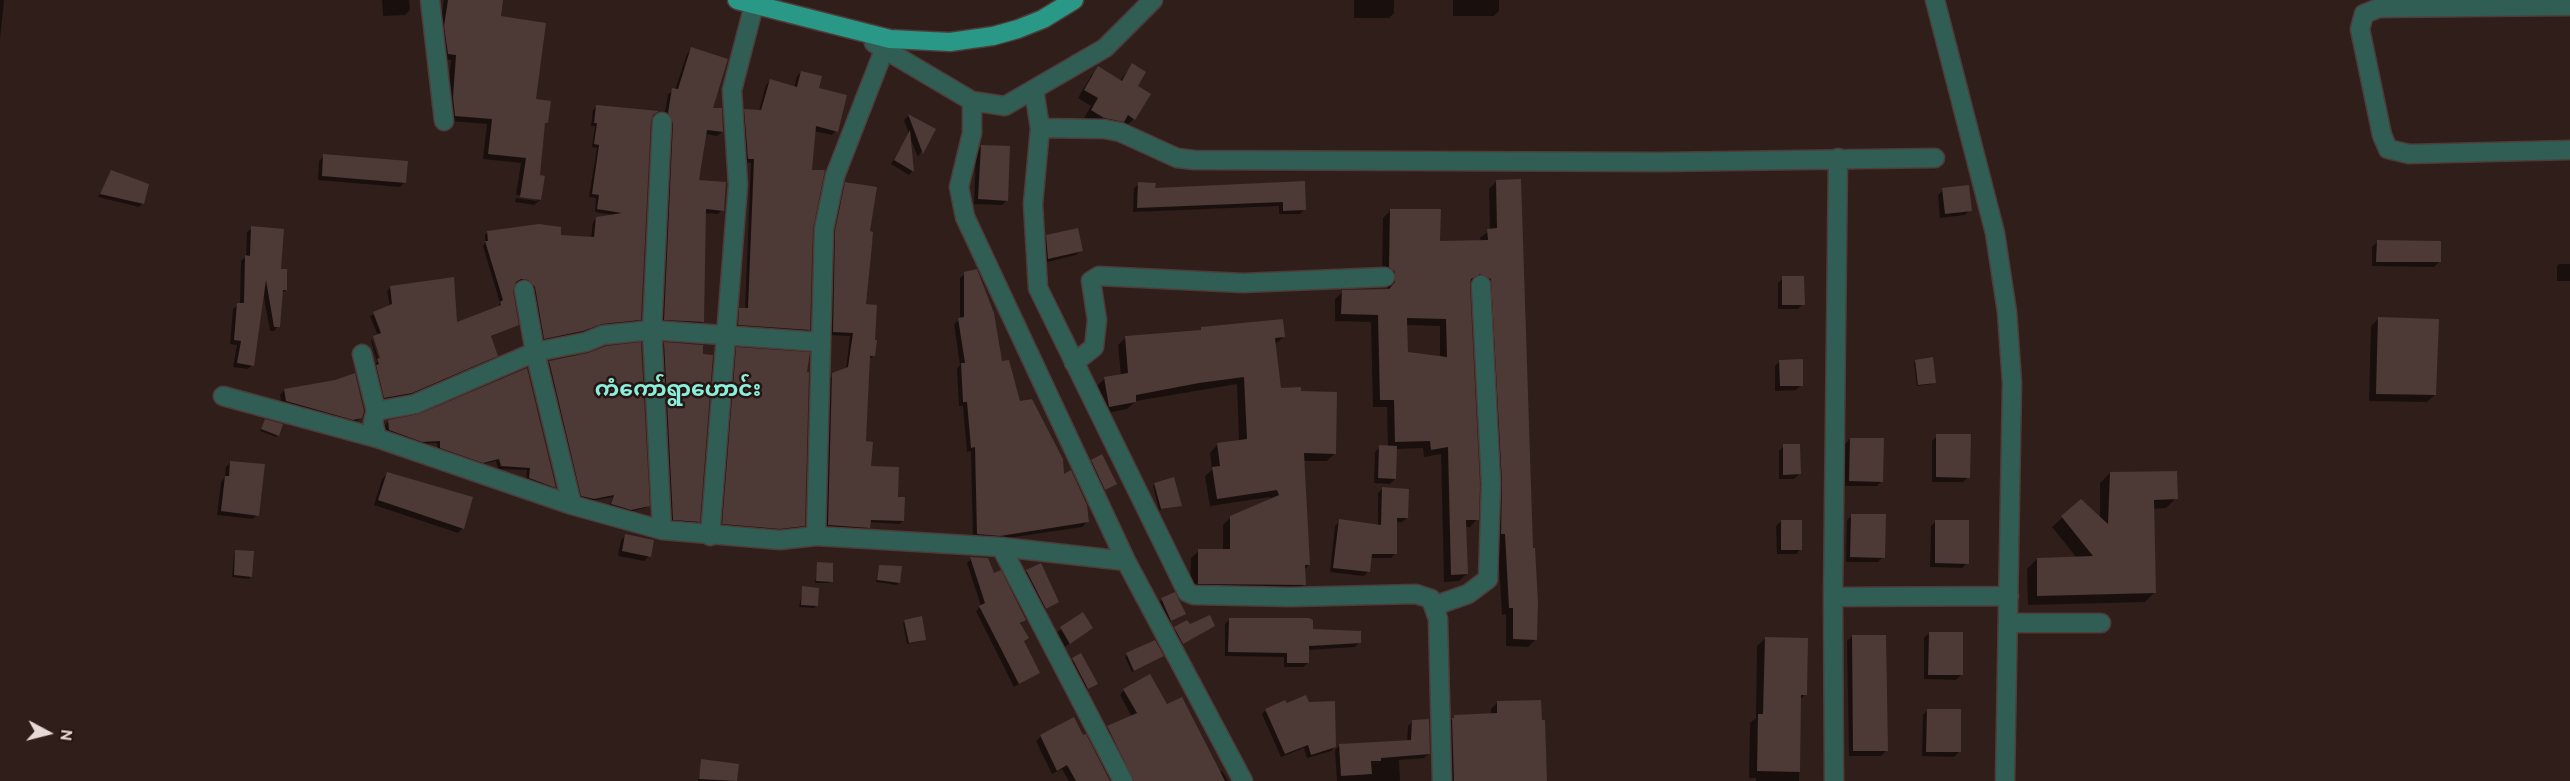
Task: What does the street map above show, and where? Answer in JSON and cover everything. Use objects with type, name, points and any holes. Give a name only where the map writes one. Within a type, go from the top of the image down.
[{"type":"main road","points":[[745,3],[774,5],[890,39],[950,42],[993,36],[1018,29],[1043,19],[1074,0]]},
{"type":"street","points":[[430,0],[444,121]]},
{"type":"street","points":[[850,29],[972,101],[1005,106],[1105,48],[1153,0]]},
{"type":"street","points":[[1935,0],[1995,233],[2007,312],[2012,383],[2005,781]]},
{"type":"street","points":[[710,536],[738,185],[732,90],[745,3]]},
{"type":"street","points":[[2570,6],[2379,8],[2364,14],[2360,29],[2382,135],[2388,149],[2409,154],[2570,150]]},
{"type":"street","points":[[816,536],[824,229],[835,176],[884,50]]},
{"type":"street","points":[[1034,90],[1040,129],[1033,204],[1038,288],[1187,592],[1194,595],[1291,597],[1416,594],[1431,599],[1438,619],[1442,781]]},
{"type":"street","points":[[972,101],[972,133],[959,187],[965,217],[1126,561],[1244,781]]},
{"type":"street","points":[[662,122],[652,330],[662,530]]},
{"type":"street","points":[[1040,129],[1104,129],[1120,132],[1177,158],[1194,159],[1662,162],[1935,158]]},
{"type":"street","points":[[1834,781],[1833,597],[1838,158]]},
{"type":"street","points":[[1074,363],[1094,347],[1097,320],[1091,281],[1099,276],[1243,283],[1385,277]]},
{"type":"street","points":[[1434,606],[1468,594],[1488,579],[1491,484],[1481,285]]},
{"type":"street","points":[[524,290],[535,352],[572,505]]},
{"type":"street","points":[[376,411],[416,404],[535,352],[586,342],[603,335],[652,330],[725,337],[821,342]]},
{"type":"street","points":[[362,354],[376,411],[373,422],[376,438]]},
{"type":"street","points":[[223,396],[376,438],[572,505],[662,530],[710,536],[780,540],[816,536],[1000,547],[1126,561]]},
{"type":"street","points":[[1000,547],[1123,781]]},
{"type":"street","points":[[1833,597],[2009,596]]},
{"type":"street","points":[[2008,623],[2101,623]]},
{"type":"building","points":[[448,0],[503,0],[501,16],[546,23],[536,99],[551,101],[548,123],[545,123],[540,175],[545,176],[541,200],[520,197],[526,158],[488,154],[492,119],[455,116],[453,97],[456,55],[448,54],[444,26]]},
{"type":"building","points":[[691,47],[728,59],[713,108],[722,108],[723,132],[707,130],[699,180],[726,182],[724,211],[706,209],[704,322],[664,320],[673,123],[668,113],[672,88],[678,89]]},
{"type":"building","points":[[1132,63],[1146,72],[1138,86],[1151,94],[1135,120],[1128,115],[1124,122],[1104,118],[1091,110],[1098,98],[1084,90],[1098,66],[1122,81]]},
{"type":"building","points":[[801,71],[822,76],[819,88],[847,95],[838,132],[816,126],[812,170],[825,170],[813,229],[810,330],[738,325],[739,308],[748,308],[754,159],[748,159],[744,109],[761,110],[770,79],[797,87]]},
{"type":"building","points":[[596,105],[659,111],[653,115],[651,121],[641,320],[602,324],[583,331],[544,339],[535,287],[528,280],[521,279],[516,282],[513,291],[519,325],[491,336],[498,356],[412,393],[384,398],[376,365],[379,364],[377,359],[380,358],[373,336],[381,333],[373,312],[392,304],[390,286],[454,277],[457,322],[501,305],[500,302],[503,300],[485,241],[488,241],[487,231],[539,224],[561,227],[561,235],[594,237],[596,217],[622,213],[597,209],[599,195],[592,194],[599,145],[594,144],[597,123],[594,123]]},
{"type":"building","points":[[908,114],[936,129],[923,154]]},
{"type":"building","points":[[910,130],[914,172],[894,160]]},
{"type":"building","points":[[981,145],[1010,146],[1008,201],[978,199]]},
{"type":"building","points":[[323,154],[408,161],[406,183],[322,176]]},
{"type":"building","points":[[111,170],[149,184],[144,204],[100,194]]},
{"type":"building","points":[[1521,179],[1533,548],[1535,548],[1538,602],[1537,640],[1513,639],[1513,608],[1509,608],[1505,534],[1501,534],[1502,483],[1491,279],[1480,274],[1471,279],[1470,286],[1480,484],[1479,520],[1466,520],[1468,574],[1451,575],[1448,447],[1431,450],[1430,441],[1395,442],[1394,400],[1380,400],[1378,315],[1341,314],[1342,290],[1389,289],[1395,282],[1395,272],[1389,267],[1390,209],[1441,209],[1440,241],[1488,240],[1487,229],[1497,228],[1496,180]],"holes":[[[1407,318],[1446,319],[1447,357],[1408,352]]]},
{"type":"building","points":[[1305,181],[1306,210],[1283,211],[1283,202],[1137,208],[1138,182],[1156,183],[1155,188]]},
{"type":"building","points":[[845,182],[877,187],[870,231],[873,232],[866,304],[877,305],[875,340],[877,340],[875,356],[870,356],[866,441],[873,442],[871,466],[899,467],[898,497],[905,497],[904,521],[871,520],[870,528],[828,525],[832,373],[848,367],[853,333],[833,332],[835,230]]},
{"type":"building","points":[[1969,185],[1972,211],[1945,214],[1942,188]]},
{"type":"building","points":[[251,226],[284,229],[281,269],[287,269],[287,290],[283,290],[280,327],[274,327],[266,280],[254,366],[237,363],[241,341],[234,340],[237,303],[244,303],[245,255],[250,256]]},
{"type":"building","points":[[1078,228],[1083,251],[1048,259],[1046,235]]},
{"type":"building","points":[[2377,240],[2441,241],[2441,262],[2376,262]]},
{"type":"building","points":[[977,269],[994,313],[1002,361],[1009,360],[1020,401],[1032,399],[1063,459],[1064,474],[1071,470],[1087,505],[1089,522],[1000,536],[977,534],[975,447],[971,448],[967,402],[963,402],[961,363],[965,363],[958,318],[964,317],[964,272]]},
{"type":"building","points":[[1782,276],[1804,276],[1805,305],[1782,305]]},
{"type":"building","points":[[2378,317],[2439,319],[2436,395],[2376,394]]},
{"type":"building","points":[[1283,319],[1285,337],[1275,338],[1281,388],[1301,387],[1301,391],[1337,392],[1336,454],[1304,453],[1310,565],[1305,565],[1306,585],[1198,584],[1198,549],[1230,549],[1230,516],[1279,495],[1277,490],[1217,499],[1212,467],[1220,466],[1217,443],[1247,439],[1244,377],[1136,395],[1136,402],[1109,407],[1104,377],[1128,373],[1125,336],[1201,330],[1201,327]]},
{"type":"building","points":[[641,342],[650,506],[631,510],[611,504],[614,495],[594,499],[581,496],[549,361],[588,353],[606,346]]},
{"type":"building","points":[[664,342],[703,345],[703,354],[713,355],[700,522],[673,520]]},
{"type":"building","points":[[736,347],[810,352],[807,372],[809,372],[805,526],[780,529],[722,524]]},
{"type":"building","points":[[1933,357],[1936,383],[1918,385],[1915,360]]},
{"type":"building","points":[[1803,359],[1803,386],[1780,386],[1779,360]]},
{"type":"building","points":[[527,368],[556,488],[529,478],[530,468],[501,466],[499,459],[483,463],[440,448],[440,441],[422,442],[389,430],[388,420],[419,414]]},
{"type":"building","points":[[355,373],[364,411],[362,418],[353,420],[286,401],[284,389],[335,380]]},
{"type":"building","points":[[265,419],[283,424],[279,436],[261,429]]},
{"type":"building","points":[[1936,434],[1971,434],[1970,478],[1936,477]]},
{"type":"building","points":[[1850,438],[1884,438],[1883,482],[1849,481]]},
{"type":"building","points":[[1783,444],[1800,444],[1801,474],[1783,475]]},
{"type":"building","points":[[1379,445],[1397,446],[1396,479],[1378,478]]},
{"type":"building","points":[[1102,454],[1117,484],[1105,490],[1091,460]]},
{"type":"building","points":[[230,461],[265,464],[259,516],[221,511],[225,476],[229,476]]},
{"type":"building","points":[[2177,471],[2178,499],[2154,500],[2156,593],[2037,596],[2037,558],[2093,556],[2061,516],[2081,499],[2108,524],[2110,472]]},
{"type":"building","points":[[387,472],[473,497],[464,529],[378,500]]},
{"type":"building","points":[[1174,477],[1182,506],[1161,509],[1154,483]]},
{"type":"building","points":[[1382,487],[1409,489],[1408,518],[1397,518],[1397,554],[1372,554],[1370,572],[1333,568],[1339,519],[1381,525]]},
{"type":"building","points":[[1851,514],[1886,514],[1885,558],[1850,557]]},
{"type":"building","points":[[1781,520],[1802,520],[1802,550],[1781,550]]},
{"type":"building","points":[[1935,520],[1969,520],[1969,564],[1935,563]]},
{"type":"building","points":[[625,534],[654,540],[651,557],[622,551]]},
{"type":"building","points":[[235,550],[254,551],[252,577],[234,575]]},
{"type":"building","points":[[970,557],[988,558],[994,573],[1001,570],[1026,620],[1020,623],[1029,638],[1024,641],[1040,673],[1019,684],[979,606],[985,603]]},
{"type":"building","points":[[817,562],[833,563],[833,582],[816,581]]},
{"type":"building","points":[[1041,563],[1059,602],[1046,609],[1026,570]]},
{"type":"building","points":[[879,565],[902,566],[900,583],[877,580]]},
{"type":"building","points":[[802,586],[819,588],[818,606],[801,605]]},
{"type":"building","points":[[1175,592],[1186,614],[1171,621],[1161,598]]},
{"type":"building","points":[[1083,612],[1093,628],[1070,644],[1060,627]]},
{"type":"building","points":[[1210,615],[1215,626],[1183,644],[1174,627],[1187,620],[1190,624]]},
{"type":"building","points":[[922,616],[926,640],[909,643],[904,620]]},
{"type":"building","points":[[1229,618],[1309,618],[1313,620],[1313,629],[1361,631],[1361,643],[1309,646],[1309,663],[1287,663],[1287,653],[1228,652]]},
{"type":"building","points":[[1929,632],[1963,632],[1963,675],[1928,675]]},
{"type":"building","points":[[1852,635],[1886,635],[1888,751],[1853,751]]},
{"type":"building","points":[[1765,637],[1808,638],[1807,695],[1801,695],[1800,772],[1757,771],[1758,714],[1763,714]]},
{"type":"building","points":[[1155,640],[1164,656],[1134,671],[1126,653]]},
{"type":"building","points":[[1081,653],[1098,684],[1088,689],[1072,658]]},
{"type":"building","points":[[1150,674],[1167,704],[1182,697],[1225,781],[1134,781],[1107,726],[1137,713],[1123,689]]},
{"type":"building","points":[[1306,695],[1309,702],[1335,701],[1336,747],[1311,755],[1308,745],[1285,754],[1265,709],[1285,700],[1287,703]]},
{"type":"building","points":[[1541,700],[1542,720],[1545,720],[1547,781],[1454,781],[1452,718],[1454,715],[1497,713],[1497,701]]},
{"type":"building","points":[[1927,709],[1961,709],[1961,752],[1926,752]]},
{"type":"building","points":[[1074,717],[1083,735],[1086,734],[1110,781],[1076,781],[1067,765],[1057,771],[1040,735]]},
{"type":"building","points":[[1429,719],[1430,754],[1381,758],[1381,761],[1371,761],[1372,774],[1341,776],[1339,744],[1411,740],[1412,720]]},
{"type":"building","points":[[701,759],[739,764],[737,781],[699,779]]},
{"type":"district","name":"ကံကော်ရွာဟောင်း","points":[[678,390]]}]
